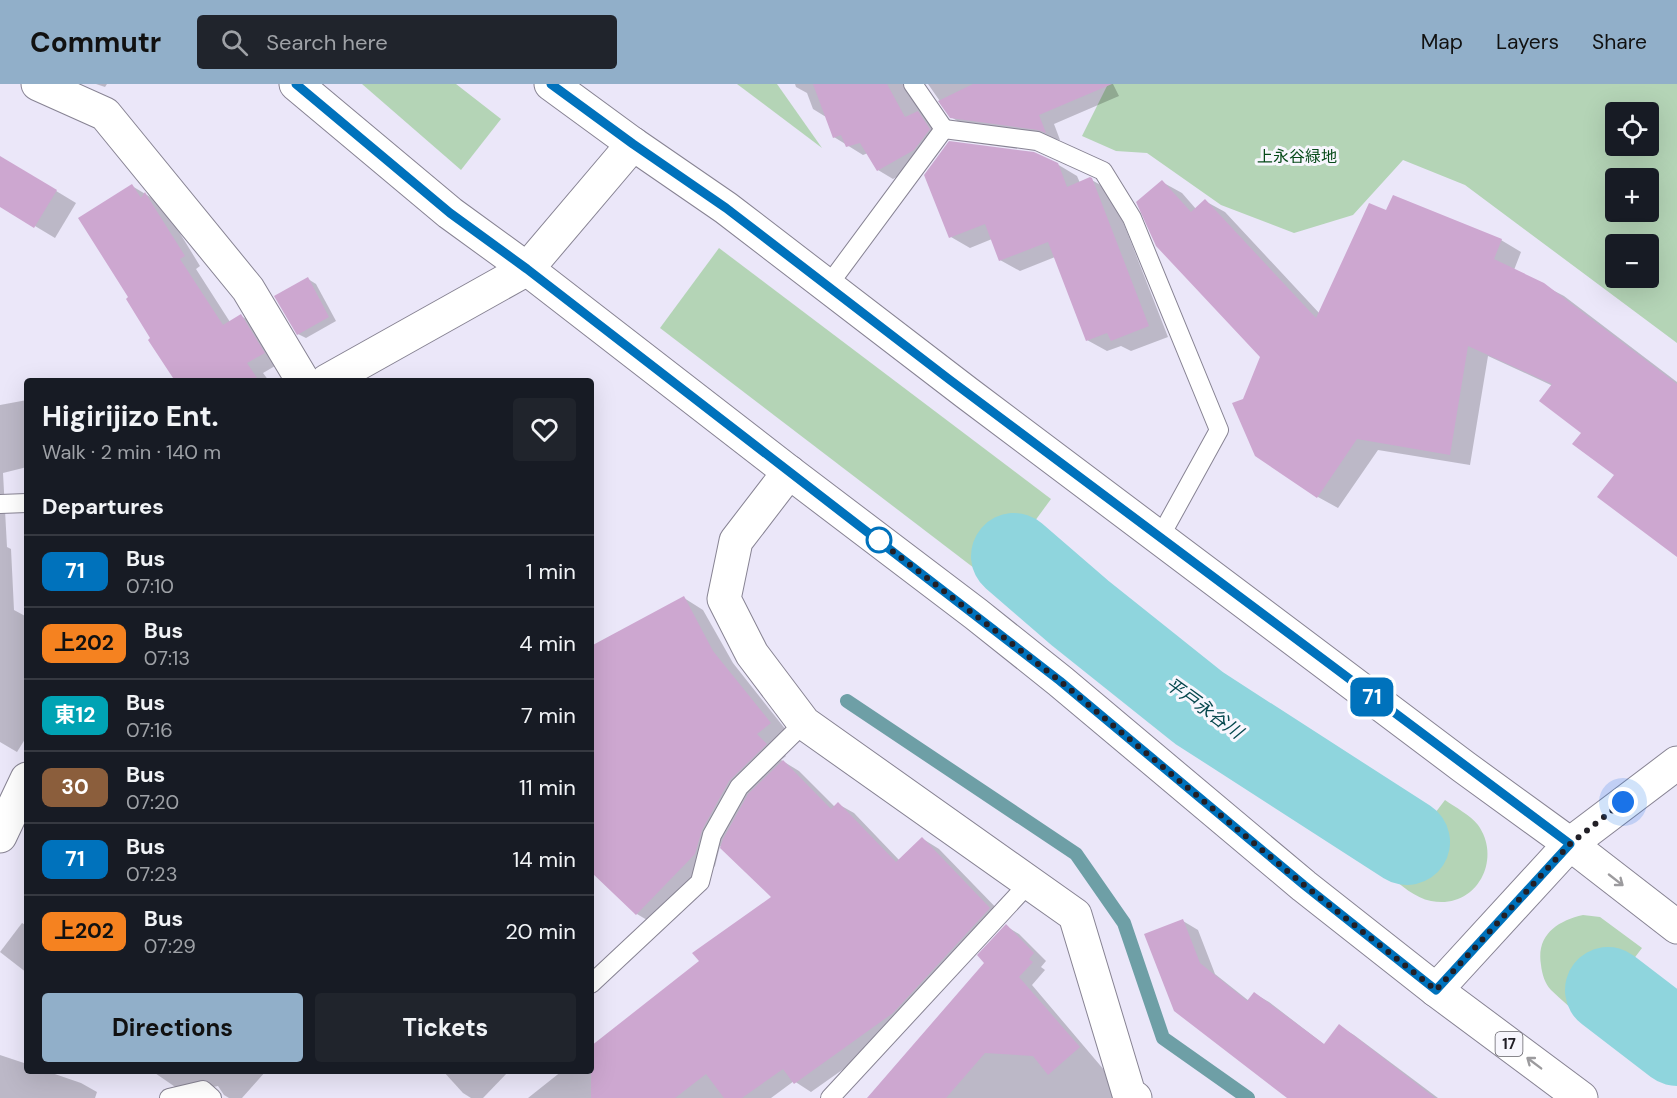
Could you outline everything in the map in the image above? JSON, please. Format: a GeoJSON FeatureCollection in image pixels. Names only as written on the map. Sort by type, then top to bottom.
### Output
{"type":"FeatureCollection","features":[{"type":"Feature","properties":{"kind":"main road"},"geometry":{"type":"LineString","coordinates":[[38,84],[105,114],[248,289],[301,378]]}},
{"type":"Feature","properties":{"kind":"main road","name":"17"},"geometry":{"type":"LineString","coordinates":[[296,84],[450,213],[527,269],[976,614],[1060,681],[1304,885],[1436,990],[1581,1098]]}},
{"type":"Feature","properties":{"kind":"main road"},"geometry":{"type":"LineString","coordinates":[[551,84],[726,208],[827,287],[1570,844],[1677,927]]}},
{"type":"Feature","properties":{"kind":"main road"},"geometry":{"type":"LineString","coordinates":[[332,378],[527,269],[633,144]]}},
{"type":"Feature","properties":{"kind":"main road"},"geometry":{"type":"LineString","coordinates":[[789,472],[736,541],[724,599],[752,654],[804,723],[1075,915],[1129,1094],[1136,1098]]}},
{"type":"Feature","properties":{"kind":"main road"},"geometry":{"type":"LineString","coordinates":[[1436,990],[1570,844],[1677,762]]}},
{"type":"Feature","properties":{"kind":"main road"},"geometry":{"type":"LineString","coordinates":[[0,836],[24,785]]}},
{"type":"Feature","properties":{"kind":"lane"},"geometry":{"type":"LineString","coordinates":[[913,84],[944,129],[1037,141],[1103,171],[1132,218],[1219,430],[1160,537]]}},
{"type":"Feature","properties":{"kind":"lane"},"geometry":{"type":"LineString","coordinates":[[827,287],[944,129]]}},
{"type":"Feature","properties":{"kind":"lane"},"geometry":{"type":"LineString","coordinates":[[0,504],[24,503]]}},
{"type":"Feature","properties":{"kind":"lane"},"geometry":{"type":"LineString","coordinates":[[594,974],[700,882],[712,835],[739,787],[804,723]]}},
{"type":"Feature","properties":{"kind":"lane"},"geometry":{"type":"LineString","coordinates":[[830,1098],[1029,883]]}},
{"type":"Feature","properties":{"kind":"lane"},"geometry":{"type":"LineString","coordinates":[[169,1098],[203,1090],[212,1098]]}},
{"type":"Feature","properties":{"kind":"green space"},"geometry":{"type":"Polygon","coordinates":[[[362,84],[456,84],[501,119],[461,170],[362,84]]]}},
{"type":"Feature","properties":{"kind":"green space"},"geometry":{"type":"Polygon","coordinates":[[[737,84],[777,84],[822,148],[737,84]]]}},
{"type":"Feature","properties":{"kind":"green space","name":"上永谷緑地"},"geometry":{"type":"Polygon","coordinates":[[[1108,84],[1677,84],[1677,343],[1465,185],[1403,160],[1353,215],[1294,233],[1221,205],[1147,153],[1116,151],[1082,136],[1108,84]]]}},
{"type":"Feature","properties":{"kind":"green space"},"geometry":{"type":"Polygon","coordinates":[[[719,248],[1051,499],[991,581],[660,328],[719,248]]]}},
{"type":"Feature","properties":{"kind":"green space"},"geometry":{"type":"Polygon","coordinates":[[[1445,800],[1478,825],[1485,839],[1488,853],[1481,880],[1461,898],[1447,902],[1431,901],[1414,894],[1388,875],[1445,800]]]}},
{"type":"Feature","properties":{"kind":"green space"},"geometry":{"type":"Polygon","coordinates":[[[1583,915],[1600,917],[1642,948],[1586,1022],[1549,988],[1543,975],[1540,954],[1550,931],[1565,921],[1583,915]]]}},
{"type":"Feature","properties":{"kind":"building"},"geometry":{"type":"Polygon","coordinates":[[[813,84],[887,84],[905,117],[918,111],[930,129],[914,150],[877,171],[860,143],[846,147],[841,135],[833,138],[813,84]]]}},
{"type":"Feature","properties":{"kind":"building"},"geometry":{"type":"Polygon","coordinates":[[[973,84],[1112,84],[1039,115],[1046,133],[950,118],[938,101],[973,84]]]}},
{"type":"Feature","properties":{"kind":"building"},"geometry":{"type":"Polygon","coordinates":[[[949,141],[1034,152],[1058,163],[1067,187],[1092,178],[1149,326],[1111,341],[1107,333],[1086,341],[1048,242],[999,261],[985,224],[949,238],[924,175],[949,141]]]}},
{"type":"Feature","properties":{"kind":"building"},"geometry":{"type":"Polygon","coordinates":[[[0,156],[57,190],[34,228],[0,207],[0,156]]]}},
{"type":"Feature","properties":{"kind":"building"},"geometry":{"type":"Polygon","coordinates":[[[1162,180],[1191,212],[1205,199],[1316,318],[1369,203],[1386,210],[1393,195],[1502,239],[1494,259],[1544,283],[1677,384],[1677,557],[1597,497],[1614,475],[1572,444],[1581,433],[1539,401],[1552,384],[1468,346],[1450,455],[1357,439],[1317,498],[1255,456],[1232,403],[1243,399],[1260,357],[1156,246],[1136,202],[1162,180]]]}},
{"type":"Feature","properties":{"kind":"building"},"geometry":{"type":"Polygon","coordinates":[[[132,184],[141,198],[145,192],[185,256],[180,259],[223,325],[241,314],[265,353],[247,363],[257,378],[173,378],[148,340],[150,338],[126,299],[128,297],[78,218],[132,184]]]}},
{"type":"Feature","properties":{"kind":"building"},"geometry":{"type":"Polygon","coordinates":[[[308,277],[329,317],[297,335],[274,296],[308,277]]]}},
{"type":"Feature","properties":{"kind":"building"},"geometry":{"type":"Polygon","coordinates":[[[684,596],[713,651],[771,723],[757,734],[767,744],[729,781],[702,830],[695,854],[636,915],[594,875],[594,644],[684,596]]]}},
{"type":"Feature","properties":{"kind":"building"},"geometry":{"type":"Polygon","coordinates":[[[783,760],[831,809],[838,802],[896,862],[922,837],[990,908],[893,1013],[794,1084],[783,1069],[742,1098],[724,1098],[706,1074],[675,1098],[591,1098],[594,1044],[699,961],[692,953],[771,897],[720,848],[748,794],[783,760]]]}},
{"type":"Feature","properties":{"kind":"building"},"geometry":{"type":"Polygon","coordinates":[[[1183,919],[1200,963],[1247,1001],[1254,992],[1324,1044],[1339,1024],[1435,1098],[1287,1098],[1174,1011],[1144,934],[1183,919]]]}},
{"type":"Feature","properties":{"kind":"building"},"geometry":{"type":"Polygon","coordinates":[[[1006,924],[1034,953],[1029,959],[1033,962],[1019,977],[1080,1047],[1048,1075],[1033,1056],[985,1053],[946,1098],[867,1098],[984,963],[977,955],[1006,924]]]}},
{"type":"Feature","properties":{"kind":"waterway","name":"平戸永谷川"},"geometry":{"type":"LineString","coordinates":[[1014,556],[1080,613],[1199,708],[1407,842]]}},
{"type":"Feature","properties":{"kind":"waterway"},"geometry":{"type":"LineString","coordinates":[[847,701],[1076,854],[1124,923],[1163,1038],[1248,1098]]}},
{"type":"Feature","properties":{"kind":"waterway","name":"平戸永谷川"},"geometry":{"type":"LineString","coordinates":[[1608,990],[1677,1043]]}},
{"type":"Feature","properties":{"kind":"bus line","name":"71"},"geometry":{"type":"LineString","coordinates":[[296,84],[450,213],[527,269],[976,614],[1060,681],[1304,885],[1436,990],[1570,844],[950,380],[726,208],[551,84]]}},
{"type":"Feature","properties":{"kind":"route"},"geometry":{"type":"LineString","coordinates":[[879,540],[873,536],[1060,681],[1304,885],[1436,990],[1570,844],[1623,802]]}}]}
